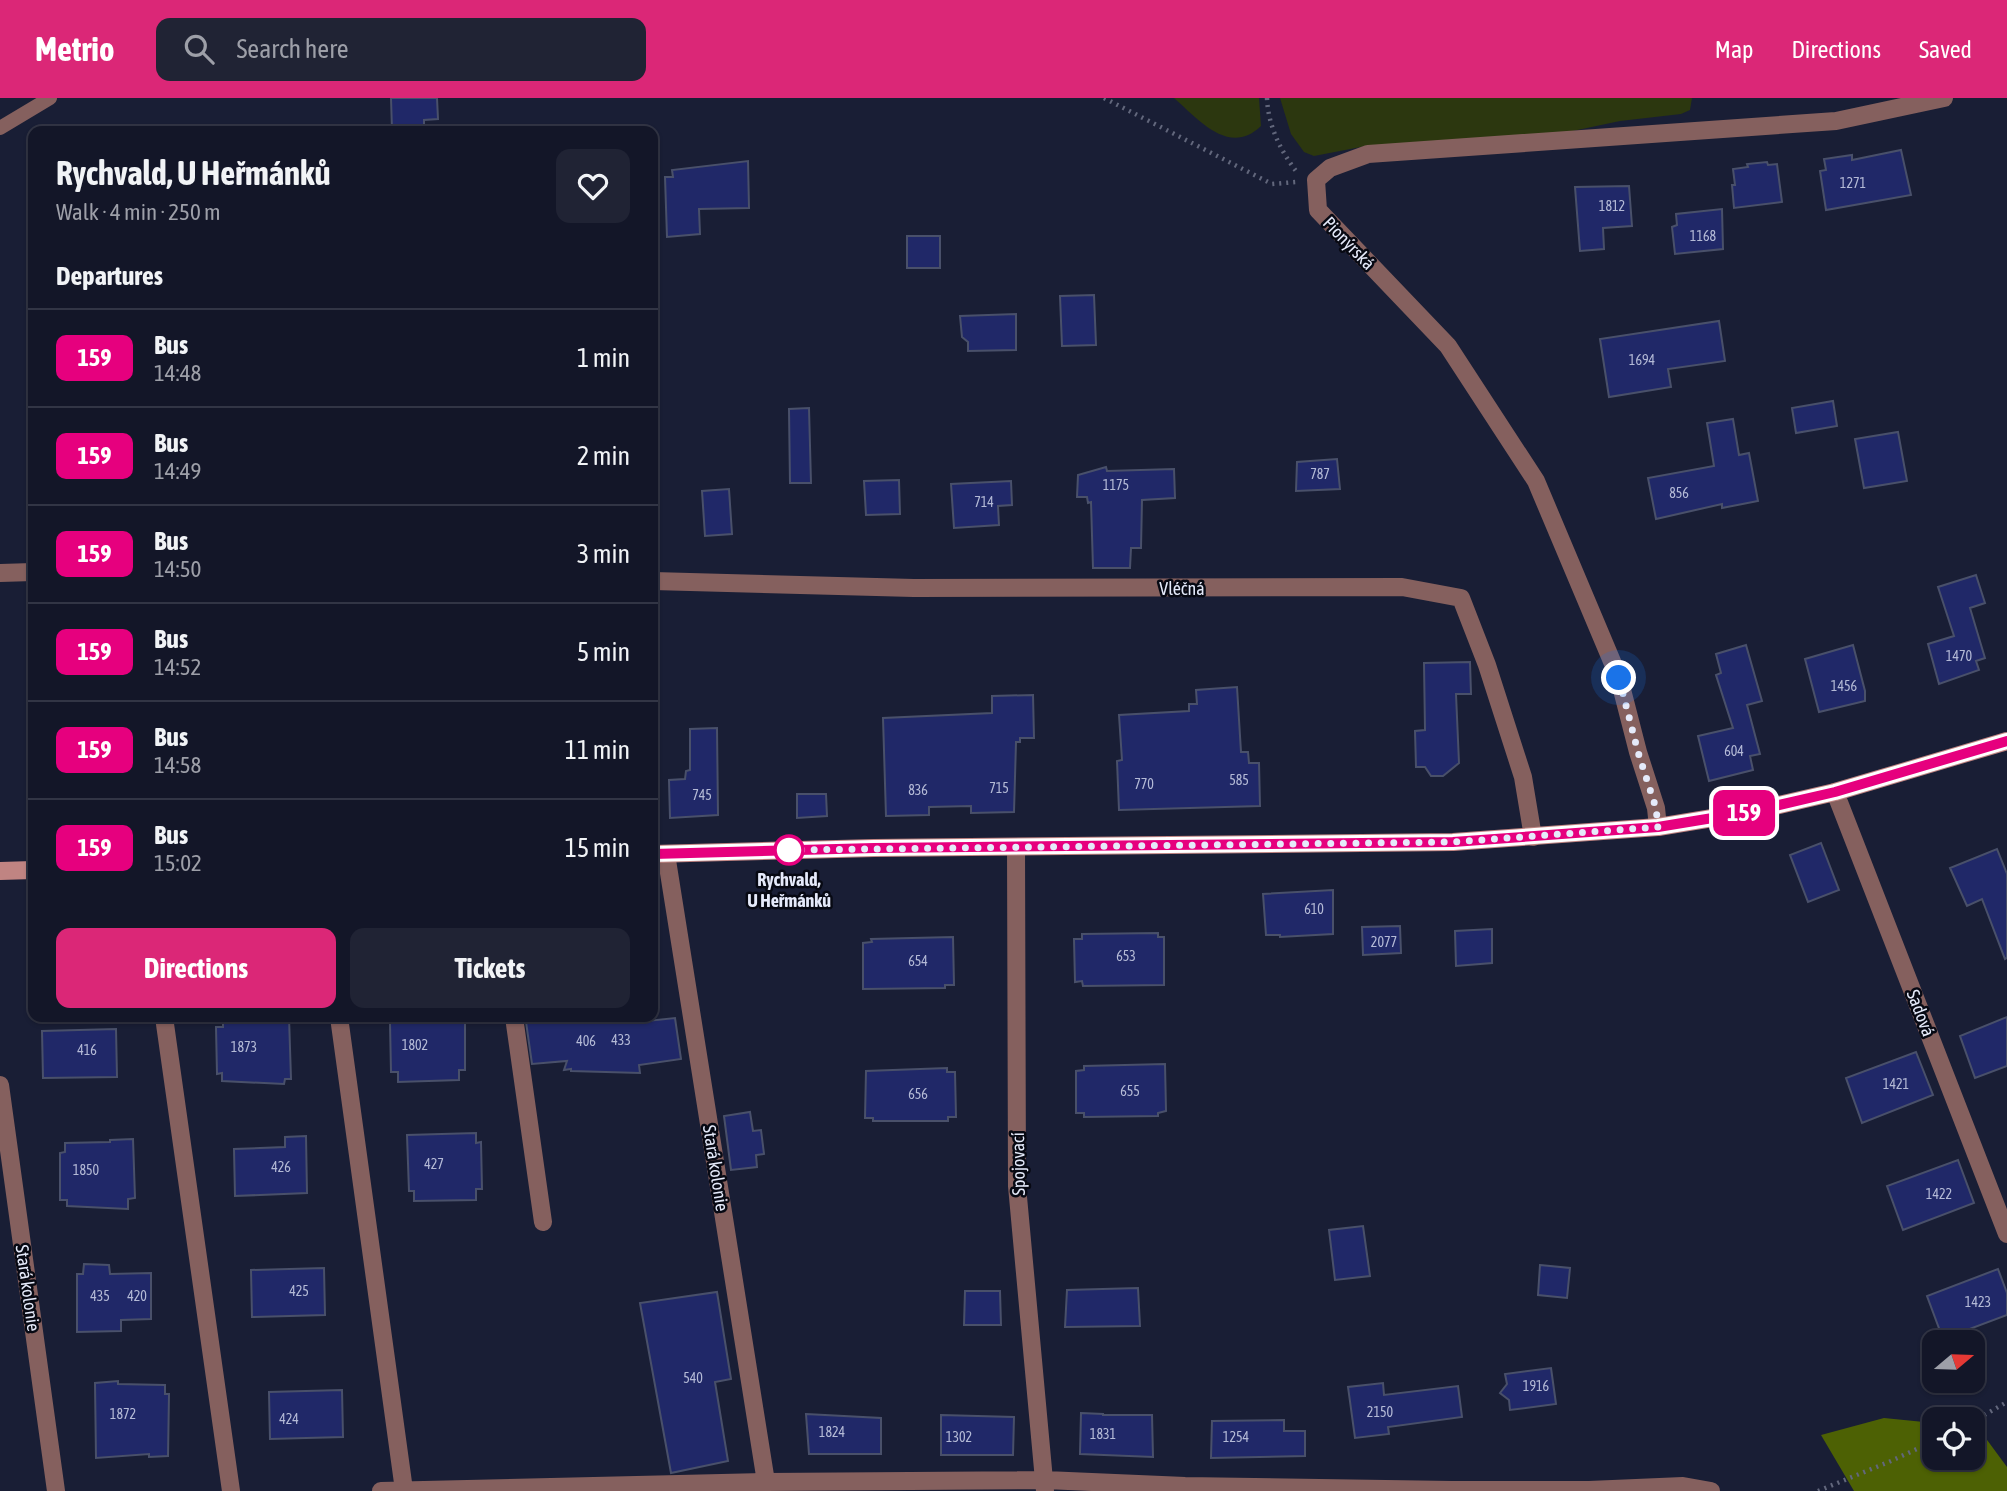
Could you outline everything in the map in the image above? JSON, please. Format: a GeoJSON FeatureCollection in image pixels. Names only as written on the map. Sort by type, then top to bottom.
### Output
{"type":"FeatureCollection","features":[{"type":"Feature","properties":{"kind":"street","name":"Pionýrská"},"geometry":{"type":"LineString","coordinates":[[1658,827],[1656,808],[1619,678],[1536,481],[1448,346],[1318,210],[1316,180],[1330,168],[1368,154],[1836,121],[1944,98]]}},
{"type":"Feature","properties":{"kind":"street"},"geometry":{"type":"LineString","coordinates":[[0,573],[28,572]]}},
{"type":"Feature","properties":{"kind":"street","name":"Vléčná"},"geometry":{"type":"LineString","coordinates":[[658,581],[927,588],[1402,587],[1461,598],[1487,665],[1523,777],[1533,837]]}},
{"type":"Feature","properties":{"kind":"street"},"geometry":{"type":"LineString","coordinates":[[659,854],[1453,842],[1658,827],[1749,812],[1835,792],[2007,741]]}},
{"type":"Feature","properties":{"kind":"street","name":"Sadová"},"geometry":{"type":"LineString","coordinates":[[1835,792],[2007,1234]]}},
{"type":"Feature","properties":{"kind":"street","name":"Spojovací"},"geometry":{"type":"LineString","coordinates":[[1016,847],[1017,1186],[1045,1486]]}},
{"type":"Feature","properties":{"kind":"street","name":"Stará kolonie"},"geometry":{"type":"LineString","coordinates":[[659,854],[766,1482]]}},
{"type":"Feature","properties":{"kind":"street"},"geometry":{"type":"LineString","coordinates":[[0,871],[28,870]]}},
{"type":"Feature","properties":{"kind":"street"},"geometry":{"type":"LineString","coordinates":[[165,1022],[232,1491]]}},
{"type":"Feature","properties":{"kind":"street"},"geometry":{"type":"LineString","coordinates":[[340,1022],[404,1490]]}},
{"type":"Feature","properties":{"kind":"street"},"geometry":{"type":"LineString","coordinates":[[515,1022],[543,1222]]}},
{"type":"Feature","properties":{"kind":"street","name":"Stará kolonie"},"geometry":{"type":"LineString","coordinates":[[0,1085],[56,1491]]}},
{"type":"Feature","properties":{"kind":"street"},"geometry":{"type":"LineString","coordinates":[[381,1491],[766,1482],[1452,1490],[1589,1490],[1683,1486],[1710,1491]]}},
{"type":"Feature","properties":{"kind":"lane"},"geometry":{"type":"LineString","coordinates":[[0,128],[50,98]]}},
{"type":"Feature","properties":{"kind":"path"},"geometry":{"type":"LineString","coordinates":[[1104,98],[1272,184],[1303,181],[1280,150],[1267,107],[1267,98]]}},
{"type":"Feature","properties":{"kind":"path"},"geometry":{"type":"LineString","coordinates":[[1985,1415],[2007,1402]]}},
{"type":"Feature","properties":{"kind":"path"},"geometry":{"type":"LineString","coordinates":[[1818,1491],[1922,1447]]}},
{"type":"Feature","properties":{"kind":"green space"},"geometry":{"type":"Polygon","coordinates":[[[1174,98],[1259,98],[1261,126],[1249,135],[1237,138],[1226,136],[1214,132],[1174,98]]]}},
{"type":"Feature","properties":{"kind":"green space"},"geometry":{"type":"Polygon","coordinates":[[[1280,98],[1692,98],[1690,110],[1681,114],[1620,121],[1568,132],[1366,146],[1314,156],[1304,152],[1291,134],[1280,98]]]}},
{"type":"Feature","properties":{"kind":"green space"},"geometry":{"type":"Polygon","coordinates":[[[1884,1418],[1922,1422],[1922,1470],[1985,1470],[1985,1437],[2007,1467],[2007,1491],[1854,1491],[1821,1435],[1884,1418]]]}},
{"type":"Feature","properties":{"kind":"building"},"geometry":{"type":"Polygon","coordinates":[[[391,98],[437,98],[438,119],[424,120],[424,126],[392,126],[391,98]]]}},
{"type":"Feature","properties":{"kind":"building"},"geometry":{"type":"Polygon","coordinates":[[[1901,150],[1911,195],[1826,210],[1820,171],[1826,170],[1824,159],[1852,155],[1852,160],[1901,150]]]}},
{"type":"Feature","properties":{"kind":"building"},"geometry":{"type":"Polygon","coordinates":[[[748,161],[749,208],[699,209],[700,234],[667,237],[665,177],[673,177],[672,170],[748,161]]]}},
{"type":"Feature","properties":{"kind":"building"},"geometry":{"type":"Polygon","coordinates":[[[1767,162],[1768,165],[1777,164],[1782,202],[1734,208],[1733,169],[1767,162]]]}},
{"type":"Feature","properties":{"kind":"building"},"geometry":{"type":"Polygon","coordinates":[[[1629,186],[1632,226],[1603,228],[1604,249],[1580,251],[1575,187],[1629,186]]]}},
{"type":"Feature","properties":{"kind":"building"},"geometry":{"type":"Polygon","coordinates":[[[1722,209],[1723,249],[1675,254],[1672,227],[1677,225],[1676,214],[1722,209]]]}},
{"type":"Feature","properties":{"kind":"building"},"geometry":{"type":"Polygon","coordinates":[[[907,236],[940,236],[940,268],[907,268],[907,236]]]}},
{"type":"Feature","properties":{"kind":"building"},"geometry":{"type":"Polygon","coordinates":[[[1094,295],[1096,345],[1062,346],[1060,296],[1094,295]]]}},
{"type":"Feature","properties":{"kind":"building"},"geometry":{"type":"Polygon","coordinates":[[[1016,314],[1016,350],[968,351],[968,342],[962,337],[960,316],[1016,314]]]}},
{"type":"Feature","properties":{"kind":"building"},"geometry":{"type":"Polygon","coordinates":[[[1719,321],[1725,361],[1668,369],[1671,387],[1609,397],[1600,339],[1719,321]]]}},
{"type":"Feature","properties":{"kind":"building"},"geometry":{"type":"Polygon","coordinates":[[[1833,401],[1837,426],[1796,433],[1792,408],[1833,401]]]}},
{"type":"Feature","properties":{"kind":"building"},"geometry":{"type":"Polygon","coordinates":[[[809,408],[811,483],[790,483],[789,409],[809,408]]]}},
{"type":"Feature","properties":{"kind":"building"},"geometry":{"type":"Polygon","coordinates":[[[1733,419],[1739,455],[1749,453],[1758,501],[1722,508],[1722,504],[1656,519],[1648,478],[1714,466],[1707,423],[1733,419]]]}},
{"type":"Feature","properties":{"kind":"building"},"geometry":{"type":"Polygon","coordinates":[[[1898,432],[1907,481],[1864,488],[1855,439],[1898,432]]]}},
{"type":"Feature","properties":{"kind":"building"},"geometry":{"type":"Polygon","coordinates":[[[1337,459],[1340,489],[1296,491],[1297,462],[1337,459]]]}},
{"type":"Feature","properties":{"kind":"building"},"geometry":{"type":"Polygon","coordinates":[[[1106,467],[1107,471],[1174,469],[1175,498],[1142,500],[1141,548],[1131,548],[1130,568],[1093,568],[1091,502],[1088,503],[1087,497],[1077,497],[1078,475],[1106,467]]]}},
{"type":"Feature","properties":{"kind":"building"},"geometry":{"type":"Polygon","coordinates":[[[899,480],[900,514],[866,515],[864,481],[899,480]]]}},
{"type":"Feature","properties":{"kind":"building"},"geometry":{"type":"Polygon","coordinates":[[[1011,481],[1012,505],[998,506],[999,525],[954,528],[951,484],[1011,481]]]}},
{"type":"Feature","properties":{"kind":"building"},"geometry":{"type":"Polygon","coordinates":[[[729,489],[732,534],[705,536],[702,491],[729,489]]]}},
{"type":"Feature","properties":{"kind":"building"},"geometry":{"type":"Polygon","coordinates":[[[1976,575],[1985,603],[1970,608],[1985,658],[1976,661],[1979,670],[1939,684],[1928,644],[1954,636],[1938,587],[1976,575]]]}},
{"type":"Feature","properties":{"kind":"building"},"geometry":{"type":"Polygon","coordinates":[[[1746,645],[1762,701],[1747,705],[1760,754],[1750,756],[1753,770],[1709,781],[1698,736],[1733,728],[1716,675],[1721,673],[1716,654],[1746,645]]]}},
{"type":"Feature","properties":{"kind":"building"},"geometry":{"type":"Polygon","coordinates":[[[1853,645],[1865,701],[1819,712],[1805,659],[1853,645]]]}},
{"type":"Feature","properties":{"kind":"building"},"geometry":{"type":"Polygon","coordinates":[[[1470,662],[1471,694],[1456,694],[1459,763],[1443,776],[1431,776],[1425,767],[1416,767],[1415,731],[1425,730],[1424,663],[1470,662]]]}},
{"type":"Feature","properties":{"kind":"building"},"geometry":{"type":"Polygon","coordinates":[[[1237,687],[1241,752],[1248,752],[1249,763],[1259,763],[1260,806],[1119,810],[1117,761],[1122,760],[1119,715],[1189,711],[1189,704],[1197,704],[1196,690],[1237,687]]]}},
{"type":"Feature","properties":{"kind":"building"},"geometry":{"type":"Polygon","coordinates":[[[1033,695],[1034,738],[1020,738],[1020,742],[1016,742],[1014,812],[971,813],[971,806],[929,807],[929,815],[886,816],[883,718],[992,713],[992,696],[1033,695]]]}},
{"type":"Feature","properties":{"kind":"building"},"geometry":{"type":"Polygon","coordinates":[[[717,728],[718,815],[670,818],[669,780],[685,779],[686,771],[690,770],[690,729],[717,728]]]}},
{"type":"Feature","properties":{"kind":"building"},"geometry":{"type":"Polygon","coordinates":[[[797,794],[826,794],[827,816],[797,818],[797,794]]]}},
{"type":"Feature","properties":{"kind":"building"},"geometry":{"type":"Polygon","coordinates":[[[1821,843],[1839,890],[1808,902],[1790,855],[1821,843]]]}},
{"type":"Feature","properties":{"kind":"building"},"geometry":{"type":"Polygon","coordinates":[[[1997,849],[2007,874],[2005,959],[1982,899],[1967,906],[1950,868],[1997,849]]]}},
{"type":"Feature","properties":{"kind":"building"},"geometry":{"type":"Polygon","coordinates":[[[1333,890],[1333,934],[1280,937],[1266,935],[1263,894],[1333,890]]]}},
{"type":"Feature","properties":{"kind":"building"},"geometry":{"type":"Polygon","coordinates":[[[1400,926],[1401,953],[1363,955],[1362,927],[1400,926]]]}},
{"type":"Feature","properties":{"kind":"building"},"geometry":{"type":"Polygon","coordinates":[[[1492,929],[1492,963],[1456,966],[1455,931],[1492,929]]]}},
{"type":"Feature","properties":{"kind":"building"},"geometry":{"type":"Polygon","coordinates":[[[1158,933],[1158,937],[1164,937],[1164,985],[1083,986],[1082,981],[1075,982],[1074,939],[1082,939],[1082,934],[1158,933]]]}},
{"type":"Feature","properties":{"kind":"building"},"geometry":{"type":"Polygon","coordinates":[[[953,937],[954,985],[945,985],[945,988],[863,989],[863,943],[872,942],[871,939],[953,937]]]}},
{"type":"Feature","properties":{"kind":"building"},"geometry":{"type":"Polygon","coordinates":[[[2007,1017],[2007,1066],[1975,1078],[1960,1036],[2007,1017]]]}},
{"type":"Feature","properties":{"kind":"building"},"geometry":{"type":"Polygon","coordinates":[[[675,1018],[681,1059],[639,1065],[640,1073],[564,1070],[567,1061],[532,1064],[526,1022],[658,1022],[658,1020],[675,1018]]]}},
{"type":"Feature","properties":{"kind":"building"},"geometry":{"type":"Polygon","coordinates":[[[223,1022],[289,1022],[291,1079],[285,1079],[284,1084],[222,1081],[222,1073],[217,1074],[216,1027],[223,1027],[223,1022]]]}},
{"type":"Feature","properties":{"kind":"building"},"geometry":{"type":"Polygon","coordinates":[[[465,1022],[465,1070],[459,1070],[459,1080],[398,1082],[398,1072],[391,1072],[390,1023],[465,1022]]]}},
{"type":"Feature","properties":{"kind":"building"},"geometry":{"type":"Polygon","coordinates":[[[116,1029],[117,1077],[43,1078],[42,1031],[116,1029]]]}},
{"type":"Feature","properties":{"kind":"building"},"geometry":{"type":"Polygon","coordinates":[[[1916,1052],[1933,1095],[1862,1123],[1846,1078],[1916,1052]]]}},
{"type":"Feature","properties":{"kind":"building"},"geometry":{"type":"Polygon","coordinates":[[[1165,1064],[1166,1111],[1158,1113],[1158,1116],[1084,1117],[1084,1113],[1076,1113],[1076,1071],[1084,1070],[1084,1066],[1165,1064]]]}},
{"type":"Feature","properties":{"kind":"building"},"geometry":{"type":"Polygon","coordinates":[[[947,1068],[947,1072],[955,1072],[956,1117],[948,1117],[948,1121],[873,1121],[873,1118],[865,1118],[866,1071],[947,1068]]]}},
{"type":"Feature","properties":{"kind":"building"},"geometry":{"type":"Polygon","coordinates":[[[750,1112],[753,1131],[761,1130],[764,1154],[756,1155],[757,1167],[731,1170],[724,1116],[750,1112]]]}},
{"type":"Feature","properties":{"kind":"building"},"geometry":{"type":"Polygon","coordinates":[[[476,1133],[476,1143],[481,1142],[482,1189],[476,1189],[476,1200],[414,1201],[414,1191],[409,1191],[407,1135],[476,1133]]]}},
{"type":"Feature","properties":{"kind":"building"},"geometry":{"type":"Polygon","coordinates":[[[306,1136],[307,1193],[235,1196],[234,1149],[285,1147],[285,1137],[306,1136]]]}},
{"type":"Feature","properties":{"kind":"building"},"geometry":{"type":"Polygon","coordinates":[[[133,1139],[135,1198],[128,1199],[128,1209],[67,1206],[67,1200],[60,1200],[60,1153],[65,1152],[65,1143],[133,1139]]]}},
{"type":"Feature","properties":{"kind":"building"},"geometry":{"type":"Polygon","coordinates":[[[1958,1160],[1974,1203],[1903,1230],[1887,1186],[1958,1160]]]}},
{"type":"Feature","properties":{"kind":"building"},"geometry":{"type":"Polygon","coordinates":[[[1363,1226],[1370,1276],[1335,1280],[1329,1230],[1363,1226]]]}},
{"type":"Feature","properties":{"kind":"building"},"geometry":{"type":"Polygon","coordinates":[[[84,1264],[109,1265],[110,1274],[151,1273],[151,1319],[121,1320],[121,1331],[77,1332],[77,1274],[83,1274],[84,1264]]]}},
{"type":"Feature","properties":{"kind":"building"},"geometry":{"type":"Polygon","coordinates":[[[1540,1265],[1570,1268],[1567,1298],[1538,1295],[1540,1265]]]}},
{"type":"Feature","properties":{"kind":"building"},"geometry":{"type":"Polygon","coordinates":[[[324,1268],[325,1315],[252,1317],[251,1270],[324,1268]]]}},
{"type":"Feature","properties":{"kind":"building"},"geometry":{"type":"Polygon","coordinates":[[[1998,1269],[2007,1293],[2007,1315],[1967,1330],[1940,1330],[1927,1296],[1998,1269]]]}},
{"type":"Feature","properties":{"kind":"building"},"geometry":{"type":"Polygon","coordinates":[[[1138,1288],[1140,1326],[1065,1327],[1067,1290],[1138,1288]]]}},
{"type":"Feature","properties":{"kind":"building"},"geometry":{"type":"Polygon","coordinates":[[[965,1291],[1000,1291],[1001,1325],[964,1325],[965,1291]]]}},
{"type":"Feature","properties":{"kind":"building"},"geometry":{"type":"Polygon","coordinates":[[[717,1292],[731,1379],[715,1382],[728,1461],[671,1473],[640,1303],[717,1292]]]}},
{"type":"Feature","properties":{"kind":"building"},"geometry":{"type":"Polygon","coordinates":[[[1551,1368],[1556,1404],[1510,1410],[1509,1400],[1500,1393],[1507,1384],[1505,1374],[1551,1368]]]}},
{"type":"Feature","properties":{"kind":"building"},"geometry":{"type":"Polygon","coordinates":[[[118,1381],[118,1384],[165,1385],[165,1394],[169,1394],[168,1456],[149,1457],[149,1454],[96,1458],[95,1383],[118,1381]]]}},
{"type":"Feature","properties":{"kind":"building"},"geometry":{"type":"Polygon","coordinates":[[[1383,1383],[1384,1395],[1458,1386],[1462,1417],[1388,1427],[1389,1434],[1355,1438],[1348,1387],[1383,1383]]]}},
{"type":"Feature","properties":{"kind":"building"},"geometry":{"type":"Polygon","coordinates":[[[342,1390],[343,1437],[270,1439],[269,1392],[342,1390]]]}},
{"type":"Feature","properties":{"kind":"building"},"geometry":{"type":"Polygon","coordinates":[[[1081,1413],[1152,1415],[1153,1457],[1080,1454],[1081,1413]]]}},
{"type":"Feature","properties":{"kind":"building"},"geometry":{"type":"Polygon","coordinates":[[[806,1414],[881,1418],[881,1454],[809,1454],[806,1414]]]}},
{"type":"Feature","properties":{"kind":"building"},"geometry":{"type":"Polygon","coordinates":[[[941,1415],[1014,1417],[1013,1455],[941,1455],[941,1415]]]}},
{"type":"Feature","properties":{"kind":"building"},"geometry":{"type":"Polygon","coordinates":[[[1284,1420],[1284,1431],[1305,1431],[1305,1456],[1211,1458],[1212,1421],[1284,1420]]]}},
{"type":"Feature","properties":{"kind":"bus line","name":"159"},"geometry":{"type":"LineString","coordinates":[[658,854],[874,848],[1453,842],[1658,827],[1749,812],[1835,792],[2007,741]]}},
{"type":"Feature","properties":{"kind":"place","name":"Rychvald, U Heřmánků"},"geometry":{"type":"Point","coordinates":[789,850]}},
{"type":"Feature","properties":{"kind":"route"},"geometry":{"type":"LineString","coordinates":[[789,850],[1453,842],[1658,827],[1656,808],[1619,678]]}}]}
